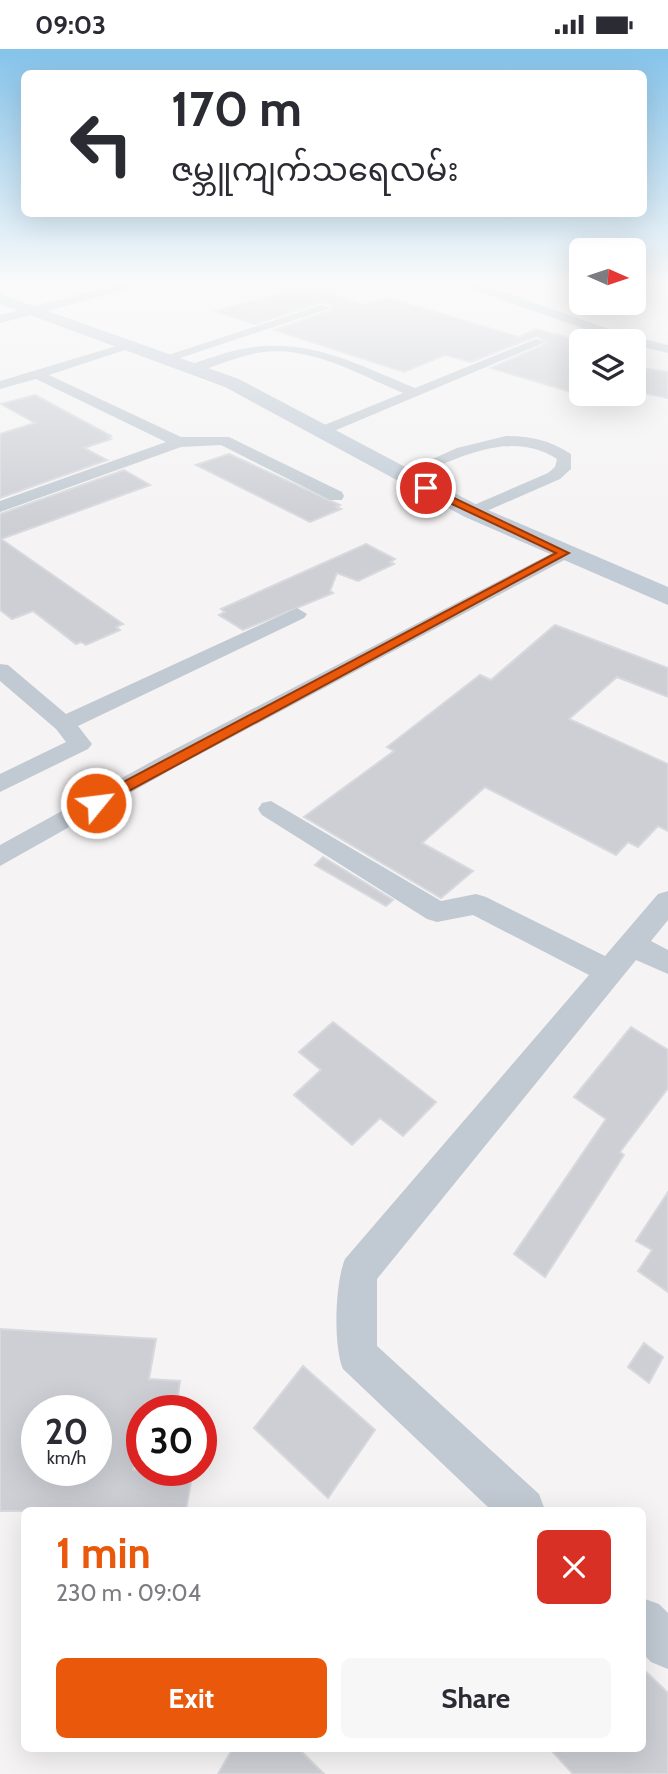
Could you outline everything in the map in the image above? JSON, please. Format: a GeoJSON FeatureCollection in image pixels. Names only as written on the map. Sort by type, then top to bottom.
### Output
{"type":"FeatureCollection","features":[{"type":"Feature","properties":{"kind":"main road"},"geometry":{"type":"LineString","coordinates":[[184,364],[232,383],[473,512],[668,597]]}},
{"type":"Feature","properties":{"kind":"street"},"geometry":{"type":"LineString","coordinates":[[0,385],[69,364]]}},
{"type":"Feature","properties":{"kind":"street"},"geometry":{"type":"LineString","coordinates":[[194,368],[206,364]]}},
{"type":"Feature","properties":{"kind":"street"},"geometry":{"type":"LineString","coordinates":[[344,364],[415,393]]}},
{"type":"Feature","properties":{"kind":"street"},"geometry":{"type":"LineString","coordinates":[[322,431],[485,364]]}},
{"type":"Feature","properties":{"kind":"street"},"geometry":{"type":"LineString","coordinates":[[37,374],[179,442]]}},
{"type":"Feature","properties":{"kind":"street"},"geometry":{"type":"LineString","coordinates":[[0,507],[179,442],[224,440],[336,496]]}},
{"type":"Feature","properties":{"kind":"street"},"geometry":{"type":"LineString","coordinates":[[402,476],[486,444],[524,441],[552,446],[565,457],[563,469],[554,476],[473,512]]}},
{"type":"Feature","properties":{"kind":"street"},"geometry":{"type":"LineString","coordinates":[[0,857],[168,762],[564,553]]}},
{"type":"Feature","properties":{"kind":"street"},"geometry":{"type":"LineString","coordinates":[[64,724],[297,614]]}},
{"type":"Feature","properties":{"kind":"street"},"geometry":{"type":"LineString","coordinates":[[0,670],[64,724],[80,744],[0,784]]}},
{"type":"Feature","properties":{"kind":"street"},"geometry":{"type":"LineString","coordinates":[[271,809],[437,912],[476,904],[608,971]]}},
{"type":"Feature","properties":{"kind":"street"},"geometry":{"type":"LineString","coordinates":[[520,1507],[357,1355],[358,1272],[668,901]]}},
{"type":"Feature","properties":{"kind":"street"},"geometry":{"type":"LineString","coordinates":[[631,944],[668,963]]}},
{"type":"Feature","properties":{"kind":"street"},"geometry":{"type":"LineString","coordinates":[[646,1625],[668,1645]]}},
{"type":"Feature","properties":{"kind":"building"},"geometry":{"type":"Polygon","coordinates":[[[381,364],[422,364],[404,372],[381,364]]]}},
{"type":"Feature","properties":{"kind":"building"},"geometry":{"type":"Polygon","coordinates":[[[499,364],[569,364],[569,391],[491,368],[499,364]]]}},
{"type":"Feature","properties":{"kind":"building"},"geometry":{"type":"Polygon","coordinates":[[[646,369],[668,372],[668,398],[646,393],[646,369]]]}},
{"type":"Feature","properties":{"kind":"building"},"geometry":{"type":"Polygon","coordinates":[[[35,395],[111,436],[108,437],[111,439],[84,448],[107,460],[0,498],[0,434],[35,423],[1,404],[35,395]]]}},
{"type":"Feature","properties":{"kind":"building"},"geometry":{"type":"Polygon","coordinates":[[[229,454],[340,505],[336,507],[341,509],[310,522],[196,465],[229,454]]]}},
{"type":"Feature","properties":{"kind":"building"},"geometry":{"type":"Polygon","coordinates":[[[124,470],[150,485],[1,539],[123,624],[116,627],[120,630],[86,645],[81,642],[76,644],[33,611],[12,619],[0,610],[0,514],[124,470]]]}},
{"type":"Feature","properties":{"kind":"building"},"geometry":{"type":"Polygon","coordinates":[[[366,544],[395,559],[390,562],[394,564],[358,581],[337,573],[330,591],[333,593],[243,630],[219,615],[225,612],[221,609],[366,544]]]}},
{"type":"Feature","properties":{"kind":"building"},"geometry":{"type":"Polygon","coordinates":[[[555,625],[668,668],[668,697],[617,677],[569,719],[668,764],[668,831],[658,826],[638,847],[628,842],[616,855],[485,787],[422,843],[473,871],[441,898],[304,817],[394,751],[387,747],[480,675],[491,680],[555,625]]]}},
{"type":"Feature","properties":{"kind":"building"},"geometry":{"type":"Polygon","coordinates":[[[323,857],[393,900],[386,906],[315,865],[323,857]]]}},
{"type":"Feature","properties":{"kind":"building"},"geometry":{"type":"Polygon","coordinates":[[[333,1022],[436,1102],[403,1136],[380,1118],[352,1145],[294,1095],[321,1070],[299,1052],[333,1022]]]}},
{"type":"Feature","properties":{"kind":"building"},"geometry":{"type":"Polygon","coordinates":[[[631,1027],[668,1050],[668,1088],[620,1152],[624,1155],[545,1277],[514,1254],[606,1119],[574,1097],[631,1027]]]}},
{"type":"Feature","properties":{"kind":"building"},"geometry":{"type":"Polygon","coordinates":[[[668,1192],[668,1292],[638,1271],[652,1250],[636,1241],[668,1192]]]}},
{"type":"Feature","properties":{"kind":"building"},"geometry":{"type":"Polygon","coordinates":[[[0,1329],[156,1339],[149,1379],[180,1381],[178,1395],[126,1395],[126,1486],[190,1486],[187,1507],[21,1507],[21,1511],[0,1511],[0,1329]]]}},
{"type":"Feature","properties":{"kind":"building"},"geometry":{"type":"Polygon","coordinates":[[[644,1343],[663,1357],[649,1383],[628,1367],[644,1343]]]}},
{"type":"Feature","properties":{"kind":"building"},"geometry":{"type":"Polygon","coordinates":[[[303,1366],[375,1430],[328,1498],[254,1428],[303,1366]]]}},
{"type":"Feature","properties":{"kind":"building"},"geometry":{"type":"Polygon","coordinates":[[[646,1672],[668,1693],[668,1774],[573,1774],[553,1752],[646,1752],[646,1672]]]}},
{"type":"Feature","properties":{"kind":"building"},"geometry":{"type":"Polygon","coordinates":[[[231,1752],[302,1752],[324,1774],[218,1774],[231,1752]]]}},
{"type":"Feature","properties":{"kind":"route"},"geometry":{"type":"LineString","coordinates":[[96,803],[168,762],[564,553],[426,488]]}}]}
